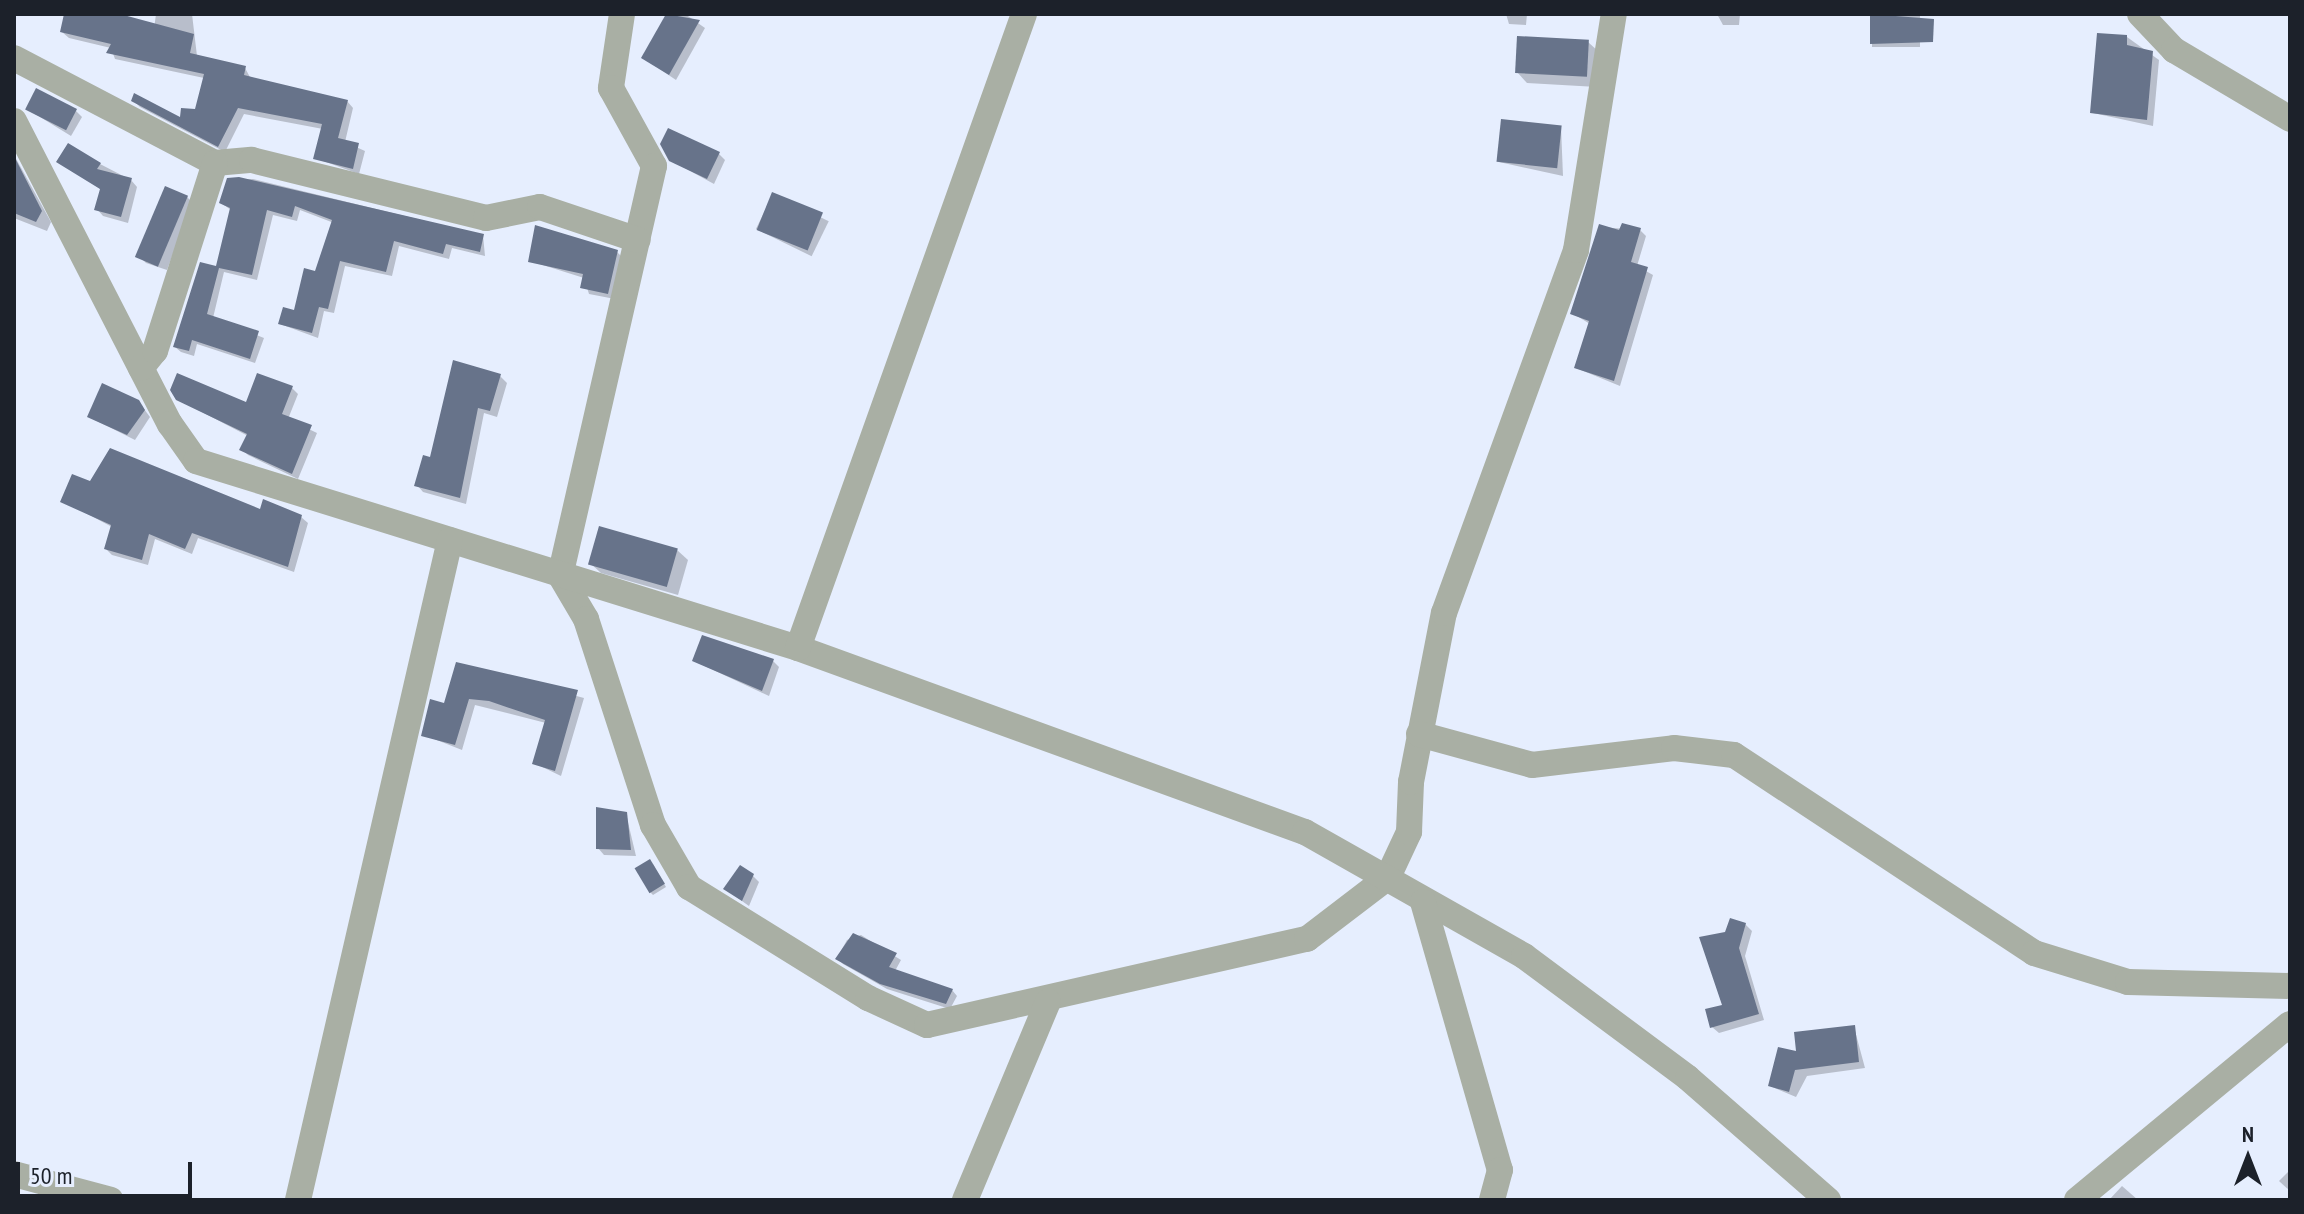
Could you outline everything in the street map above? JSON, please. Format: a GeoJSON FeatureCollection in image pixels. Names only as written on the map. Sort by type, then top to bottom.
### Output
{"type":"FeatureCollection","features":[{"type":"Feature","properties":{"kind":"street"},"geometry":{"type":"LineString","coordinates":[[622,14],[611,88],[654,166],[560,575],[586,619],[653,825],[689,887],[868,998],[927,1025],[990,1007],[1048,1002],[1197,959],[1307,939],[1388,877],[1409,832],[1419,734],[1444,613],[1576,250],[1614,14]]}},
{"type":"Feature","properties":{"kind":"street"},"geometry":{"type":"LineString","coordinates":[[798,648],[1024,14]]}},
{"type":"Feature","properties":{"kind":"street"},"geometry":{"type":"LineString","coordinates":[[2140,14],[2174,50],[2290,119]]}},
{"type":"Feature","properties":{"kind":"street"},"geometry":{"type":"LineString","coordinates":[[14,58],[215,163],[252,160],[486,218],[540,207],[638,240]]}},
{"type":"Feature","properties":{"kind":"street"},"geometry":{"type":"LineString","coordinates":[[14,121],[141,368],[196,461],[798,648],[1182,782],[1388,877],[1423,902],[1524,956],[1688,1078],[1828,1200]]}},
{"type":"Feature","properties":{"kind":"street"},"geometry":{"type":"LineString","coordinates":[[141,368],[155,351],[215,163]]}},
{"type":"Feature","properties":{"kind":"street"},"geometry":{"type":"LineString","coordinates":[[298,1200],[450,540]]}},
{"type":"Feature","properties":{"kind":"street"},"geometry":{"type":"LineString","coordinates":[[1419,734],[1532,765],[1674,748],[1734,755],[2034,953],[2128,982],[2290,986]]}},
{"type":"Feature","properties":{"kind":"street"},"geometry":{"type":"LineString","coordinates":[[1423,902],[1500,1170],[1492,1200]]}},
{"type":"Feature","properties":{"kind":"street"},"geometry":{"type":"LineString","coordinates":[[965,1200],[1048,1002]]}},
{"type":"Feature","properties":{"kind":"street"},"geometry":{"type":"LineString","coordinates":[[2077,1200],[2290,1024]]}},
{"type":"Feature","properties":{"kind":"street"},"geometry":{"type":"LineString","coordinates":[[14,1174],[111,1200]]}},
{"type":"Feature","properties":{"kind":"building"},"geometry":{"type":"Polygon","coordinates":[[[64,14],[120,14],[194,34],[190,53],[246,66],[244,75],[348,100],[338,138],[359,143],[353,169],[313,159],[322,124],[238,108],[218,147],[131,101],[134,93],[180,117],[181,108],[195,109],[204,74],[106,53],[111,44],[60,32],[64,14]]]}},
{"type":"Feature","properties":{"kind":"building"},"geometry":{"type":"Polygon","coordinates":[[[666,14],[700,20],[669,75],[641,58],[666,14]]]}},
{"type":"Feature","properties":{"kind":"building"},"geometry":{"type":"Polygon","coordinates":[[[1870,14],[1934,19],[1933,42],[1870,44],[1870,14]]]}},
{"type":"Feature","properties":{"kind":"building"},"geometry":{"type":"Polygon","coordinates":[[[2097,33],[2127,35],[2127,45],[2153,51],[2147,120],[2090,113],[2097,33]]]}},
{"type":"Feature","properties":{"kind":"building"},"geometry":{"type":"Polygon","coordinates":[[[1517,36],[1589,40],[1587,77],[1515,73],[1517,36]]]}},
{"type":"Feature","properties":{"kind":"building"},"geometry":{"type":"Polygon","coordinates":[[[36,88],[77,109],[66,130],[25,109],[36,88]]]}},
{"type":"Feature","properties":{"kind":"building"},"geometry":{"type":"Polygon","coordinates":[[[1501,119],[1562,125],[1557,168],[1497,162],[1501,119]]]}},
{"type":"Feature","properties":{"kind":"building"},"geometry":{"type":"Polygon","coordinates":[[[668,128],[720,152],[707,179],[669,161],[660,144],[668,128]]]}},
{"type":"Feature","properties":{"kind":"building"},"geometry":{"type":"Polygon","coordinates":[[[68,143],[101,163],[97,169],[132,178],[121,217],[94,210],[100,189],[56,162],[68,143]]]}},
{"type":"Feature","properties":{"kind":"building"},"geometry":{"type":"Polygon","coordinates":[[[14,156],[42,211],[36,222],[14,213],[14,156]]]}},
{"type":"Feature","properties":{"kind":"building"},"geometry":{"type":"Polygon","coordinates":[[[239,177],[484,234],[480,252],[446,244],[443,254],[394,241],[386,272],[340,261],[328,309],[319,307],[312,333],[278,324],[283,307],[294,310],[304,268],[315,271],[332,220],[295,206],[292,217],[267,210],[252,275],[219,268],[207,314],[259,331],[250,359],[192,340],[189,351],[173,347],[200,262],[216,266],[230,208],[219,203],[227,178],[239,177]]]}},
{"type":"Feature","properties":{"kind":"building"},"geometry":{"type":"Polygon","coordinates":[[[165,186],[188,196],[158,267],[135,257],[165,186]]]}},
{"type":"Feature","properties":{"kind":"building"},"geometry":{"type":"Polygon","coordinates":[[[772,192],[823,213],[808,251],[757,230],[772,192]]]}},
{"type":"Feature","properties":{"kind":"building"},"geometry":{"type":"Polygon","coordinates":[[[1622,223],[1641,228],[1631,262],[1648,267],[1614,381],[1574,368],[1589,321],[1570,314],[1599,224],[1619,230],[1622,223]]]}},
{"type":"Feature","properties":{"kind":"building"},"geometry":{"type":"Polygon","coordinates":[[[535,225],[618,250],[608,294],[580,288],[583,274],[528,262],[535,225]]]}},
{"type":"Feature","properties":{"kind":"building"},"geometry":{"type":"Polygon","coordinates":[[[453,360],[501,374],[490,411],[478,408],[460,498],[414,486],[423,455],[430,457],[453,360]]]}},
{"type":"Feature","properties":{"kind":"building"},"geometry":{"type":"Polygon","coordinates":[[[177,373],[246,402],[257,373],[293,386],[282,414],[312,425],[292,474],[239,450],[247,434],[176,400],[170,390],[177,373]]]}},
{"type":"Feature","properties":{"kind":"building"},"geometry":{"type":"Polygon","coordinates":[[[102,383],[139,400],[145,410],[127,435],[87,417],[102,383]]]}},
{"type":"Feature","properties":{"kind":"building"},"geometry":{"type":"Polygon","coordinates":[[[110,448],[260,509],[263,499],[302,515],[288,567],[192,533],[185,549],[149,534],[142,560],[104,549],[111,525],[60,502],[72,474],[90,481],[110,448]]]}},
{"type":"Feature","properties":{"kind":"building"},"geometry":{"type":"Polygon","coordinates":[[[599,526],[678,549],[667,587],[588,564],[599,526]]]}},
{"type":"Feature","properties":{"kind":"building"},"geometry":{"type":"Polygon","coordinates":[[[702,635],[774,659],[762,691],[692,661],[702,635]]]}},
{"type":"Feature","properties":{"kind":"building"},"geometry":{"type":"Polygon","coordinates":[[[456,662],[578,690],[555,771],[532,764],[545,720],[489,701],[469,699],[455,745],[421,736],[430,699],[444,703],[456,662]]]}},
{"type":"Feature","properties":{"kind":"building"},"geometry":{"type":"Polygon","coordinates":[[[596,807],[627,812],[631,850],[596,849],[596,807]]]}},
{"type":"Feature","properties":{"kind":"building"},"geometry":{"type":"Polygon","coordinates":[[[650,859],[665,884],[650,893],[635,868],[650,859]]]}},
{"type":"Feature","properties":{"kind":"building"},"geometry":{"type":"Polygon","coordinates":[[[740,865],[754,874],[742,901],[723,889],[740,865]]]}},
{"type":"Feature","properties":{"kind":"building"},"geometry":{"type":"Polygon","coordinates":[[[1730,918],[1746,923],[1739,948],[1759,1014],[1710,1028],[1705,1009],[1722,1005],[1699,937],[1725,932],[1730,918]]]}},
{"type":"Feature","properties":{"kind":"building"},"geometry":{"type":"Polygon","coordinates":[[[853,933],[897,953],[889,967],[953,989],[946,1004],[880,984],[835,959],[853,933]]]}},
{"type":"Feature","properties":{"kind":"building"},"geometry":{"type":"Polygon","coordinates":[[[1855,1025],[1859,1062],[1795,1070],[1789,1092],[1768,1086],[1778,1047],[1796,1051],[1794,1032],[1855,1025]]]}}]}
